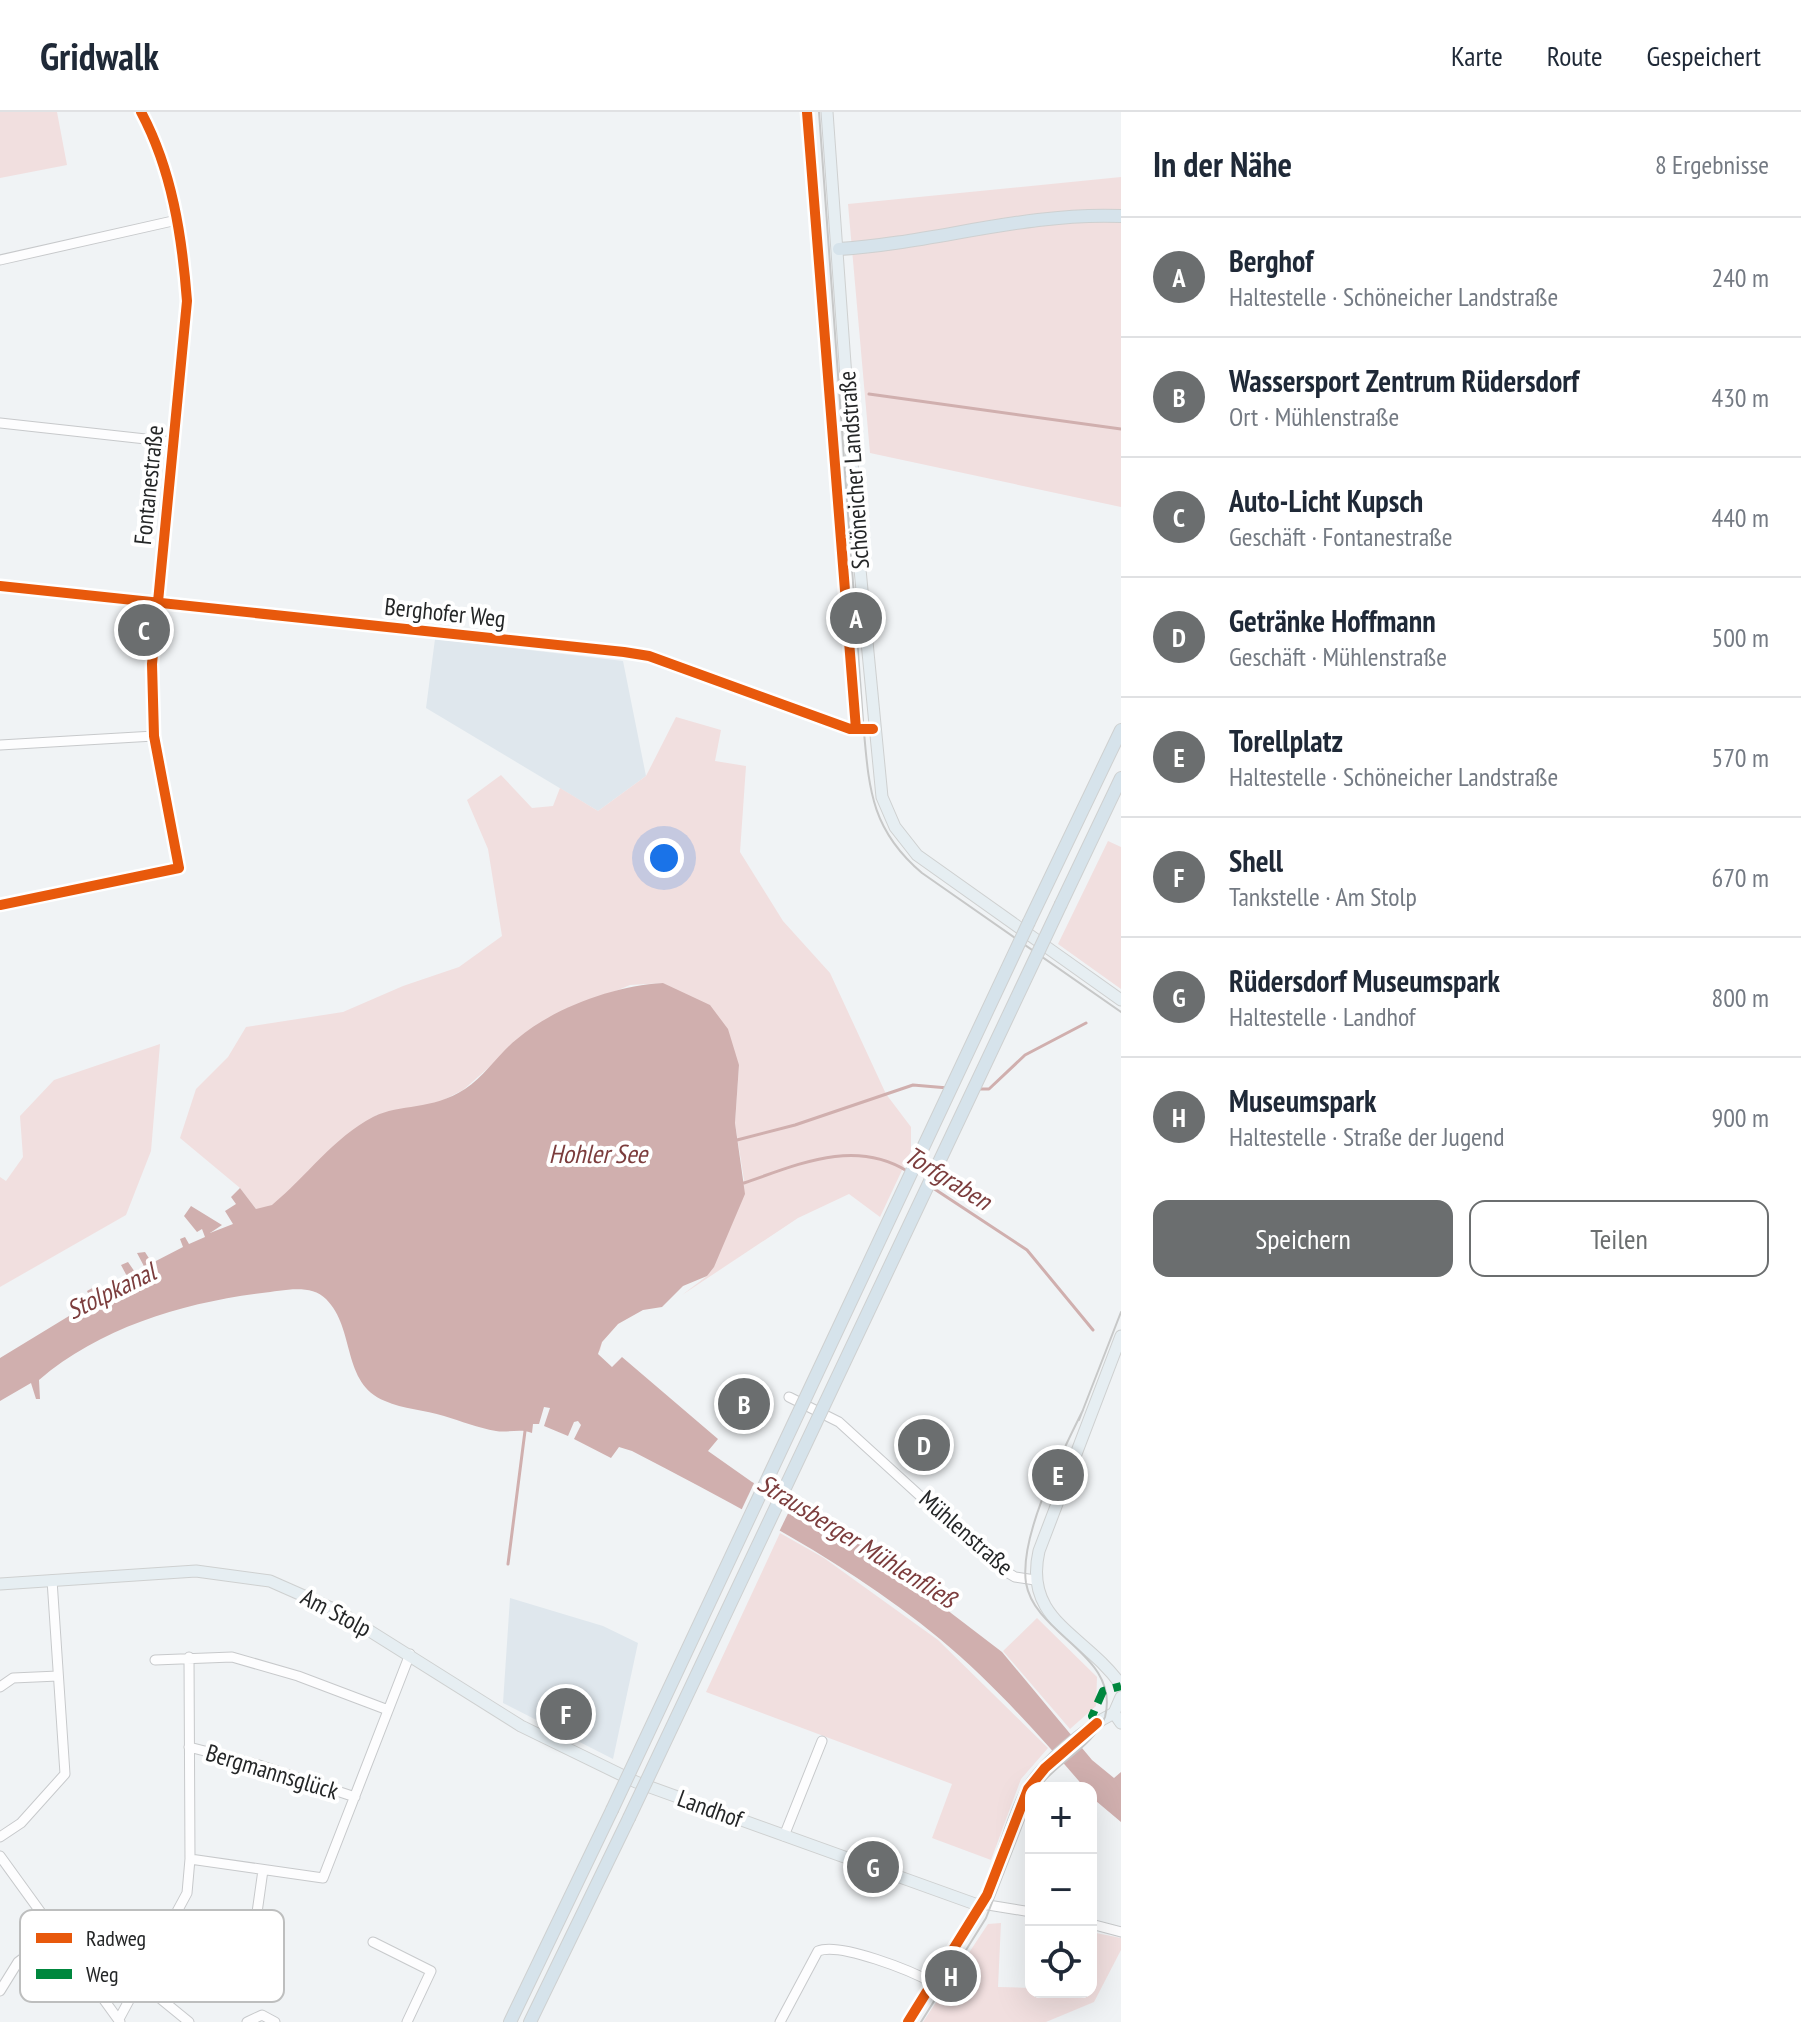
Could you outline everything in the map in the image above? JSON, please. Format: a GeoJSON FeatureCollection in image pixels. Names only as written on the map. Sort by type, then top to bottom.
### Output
{"type":"FeatureCollection","features":[{"type":"Feature","properties":{"kind":"highway"},"geometry":{"type":"LineString","coordinates":[[839,249],[1022,220],[1083,214],[1121,216]]}},
{"type":"Feature","properties":{"kind":"highway"},"geometry":{"type":"LineString","coordinates":[[510,2022],[1121,730]]}},
{"type":"Feature","properties":{"kind":"highway"},"geometry":{"type":"LineString","coordinates":[[530,2022],[1121,778]]}},
{"type":"Feature","properties":{"kind":"main road","name":"Schöneicher Landstraße"},"geometry":{"type":"LineString","coordinates":[[827,112],[873,729],[882,797],[895,827],[911,849],[1121,1000]]}},
{"type":"Feature","properties":{"kind":"main road"},"geometry":{"type":"LineString","coordinates":[[1035,1580],[1039,1551],[1121,1336]]}},
{"type":"Feature","properties":{"kind":"main road","name":"Am Stolp"},"geometry":{"type":"LineString","coordinates":[[0,1584],[196,1571],[270,1581],[338,1611],[521,1726],[636,1782]]}},
{"type":"Feature","properties":{"kind":"main road","name":"Mühlenstraße"},"geometry":{"type":"LineString","coordinates":[[1035,1580],[1044,1607],[1100,1660],[1121,1685]]}},
{"type":"Feature","properties":{"kind":"main road"},"geometry":{"type":"LineString","coordinates":[[982,1904],[1028,1789],[1045,1768],[1091,1727],[1118,1718],[1121,1697]]}},
{"type":"Feature","properties":{"kind":"main road","name":"Landhof"},"geometry":{"type":"LineString","coordinates":[[636,1782],[964,1901],[982,1904]]}},
{"type":"Feature","properties":{"kind":"street","name":"Fontanestraße"},"geometry":{"type":"LineString","coordinates":[[0,905],[179,868],[154,736],[152,664],[187,301],[177,220],[160,147],[141,112]]}},
{"type":"Feature","properties":{"kind":"street"},"geometry":{"type":"LineString","coordinates":[[0,260],[177,220]]}},
{"type":"Feature","properties":{"kind":"street"},"geometry":{"type":"LineString","coordinates":[[0,423],[173,442]]}},
{"type":"Feature","properties":{"kind":"street","name":"Berghofer Weg"},"geometry":{"type":"LineString","coordinates":[[0,586],[649,656],[850,729],[873,729]]}},
{"type":"Feature","properties":{"kind":"street"},"geometry":{"type":"LineString","coordinates":[[0,745],[154,736]]}},
{"type":"Feature","properties":{"kind":"street","name":"Mühlenstraße"},"geometry":{"type":"LineString","coordinates":[[789,1397],[839,1422],[998,1567],[1015,1577],[1035,1580]]}},
{"type":"Feature","properties":{"kind":"street"},"geometry":{"type":"LineString","coordinates":[[0,1837],[21,1823],[65,1774],[52,1580]]}},
{"type":"Feature","properties":{"kind":"street","name":"Bergmannsglück"},"geometry":{"type":"LineString","coordinates":[[190,1859],[323,1878],[410,1654]]}},
{"type":"Feature","properties":{"kind":"street","name":"Bergmannsglück"},"geometry":{"type":"LineString","coordinates":[[179,1910],[187,1893],[190,1859],[189,1657]]}},
{"type":"Feature","properties":{"kind":"street"},"geometry":{"type":"LineString","coordinates":[[155,1660],[232,1657],[298,1676],[388,1710]]}},
{"type":"Feature","properties":{"kind":"street"},"geometry":{"type":"LineString","coordinates":[[0,1687],[13,1678],[58,1676]]}},
{"type":"Feature","properties":{"kind":"street"},"geometry":{"type":"LineString","coordinates":[[784,1836],[822,1741]]}},
{"type":"Feature","properties":{"kind":"street","name":"Bergmannsglück"},"geometry":{"type":"LineString","coordinates":[[189,1747],[259,1765],[355,1797]]}},
{"type":"Feature","properties":{"kind":"street"},"geometry":{"type":"LineString","coordinates":[[0,1856],[40,1910]]}},
{"type":"Feature","properties":{"kind":"street"},"geometry":{"type":"LineString","coordinates":[[257,1910],[263,1870]]}},
{"type":"Feature","properties":{"kind":"street"},"geometry":{"type":"LineString","coordinates":[[908,2022],[982,1904],[1025,1911]]}},
{"type":"Feature","properties":{"kind":"street"},"geometry":{"type":"LineString","coordinates":[[1097,1926],[1121,1932]]}},
{"type":"Feature","properties":{"kind":"street"},"geometry":{"type":"LineString","coordinates":[[373,1942],[431,1971],[407,2022]]}},
{"type":"Feature","properties":{"kind":"street"},"geometry":{"type":"LineString","coordinates":[[780,2022],[818,1951],[824,1948],[845,1950],[933,1983]]}},
{"type":"Feature","properties":{"kind":"street"},"geometry":{"type":"LineString","coordinates":[[0,1991],[20,1961]]}},
{"type":"Feature","properties":{"kind":"street"},"geometry":{"type":"LineString","coordinates":[[107,2002],[120,2020]]}},
{"type":"Feature","properties":{"kind":"street","name":"Bergmannsglück"},"geometry":{"type":"LineString","coordinates":[[120,2020],[129,2002]]}},
{"type":"Feature","properties":{"kind":"street"},"geometry":{"type":"LineString","coordinates":[[164,2002],[189,2022]]}},
{"type":"Feature","properties":{"kind":"street"},"geometry":{"type":"LineString","coordinates":[[247,2022],[262,2015],[275,2022]]}},
{"type":"Feature","properties":{"kind":"shaded area"},"geometry":{"type":"Polygon","coordinates":[[[0,112],[57,112],[67,165],[0,178],[0,112]]]}},
{"type":"Feature","properties":{"kind":"shaded area"},"geometry":{"type":"Polygon","coordinates":[[[1121,177],[1121,507],[870,453],[848,204],[1121,177]]]}},
{"type":"Feature","properties":{"kind":"shaded area"},"geometry":{"type":"Polygon","coordinates":[[[435,639],[623,661],[646,776],[598,811],[426,708],[435,639]]]}},
{"type":"Feature","properties":{"kind":"shaded area"},"geometry":{"type":"Polygon","coordinates":[[[676,717],[721,730],[715,761],[746,766],[740,852],[783,921],[830,973],[886,1094],[911,1127],[911,1151],[880,1217],[849,1194],[798,1218],[682,1295],[707,1276],[744,1180],[735,1123],[739,1065],[684,994],[663,983],[630,985],[540,1023],[463,1090],[430,1107],[376,1115],[383,1192],[618,1324],[602,1342],[600,1351],[256,1209],[240,1188],[180,1138],[196,1089],[228,1057],[246,1027],[343,1012],[403,986],[459,967],[502,936],[488,849],[467,800],[501,775],[532,808],[553,806],[560,788],[598,811],[646,776],[676,717]]]}},
{"type":"Feature","properties":{"kind":"shaded area"},"geometry":{"type":"Polygon","coordinates":[[[1108,841],[1121,847],[1121,989],[1058,944],[1108,841]]]}},
{"type":"Feature","properties":{"kind":"shaded area"},"geometry":{"type":"Polygon","coordinates":[[[160,1044],[151,1151],[126,1215],[0,1287],[0,1177],[6,1181],[23,1157],[20,1116],[54,1080],[160,1044]]]}},
{"type":"Feature","properties":{"kind":"shaded area"},"geometry":{"type":"Polygon","coordinates":[[[780,1533],[824,1558],[938,1640],[1048,1748],[1021,1779],[991,1860],[932,1838],[952,1784],[706,1692],[780,1533]]]}},
{"type":"Feature","properties":{"kind":"shaded area"},"geometry":{"type":"Polygon","coordinates":[[[510,1598],[603,1626],[638,1643],[613,1759],[503,1703],[510,1598]]]}},
{"type":"Feature","properties":{"kind":"shaded area"},"geometry":{"type":"Polygon","coordinates":[[[1037,1618],[1097,1677],[1096,1706],[1070,1729],[1003,1651],[1037,1618]]]}},
{"type":"Feature","properties":{"kind":"shaded area"},"geometry":{"type":"Polygon","coordinates":[[[1001,1923],[998,1987],[1025,1988],[1025,1998],[1096,1998],[1094,2002],[1046,2022],[923,2022],[988,1924],[1001,1923]]]}},
{"type":"Feature","properties":{"kind":"shaded area"},"geometry":{"type":"Polygon","coordinates":[[[1097,1933],[1121,1938],[1121,1950],[1097,1996],[1097,1933]]]}},
{"type":"Feature","properties":{"kind":"water","name":"Hohler See"},"geometry":{"type":"Polygon","coordinates":[[[663,983],[710,1005],[728,1029],[739,1065],[735,1123],[745,1194],[714,1267],[707,1276],[683,1286],[662,1307],[643,1310],[618,1324],[602,1342],[598,1354],[612,1367],[622,1357],[718,1439],[708,1451],[752,1482],[887,1552],[951,1613],[1002,1652],[1092,1760],[1114,1778],[1121,1772],[1121,1822],[1097,1802],[1097,1782],[1080,1782],[979,1674],[904,1611],[830,1560],[632,1451],[619,1447],[611,1458],[574,1439],[581,1425],[578,1421],[574,1422],[568,1436],[544,1426],[550,1408],[544,1407],[539,1424],[533,1424],[532,1433],[489,1430],[385,1401],[371,1393],[361,1382],[335,1311],[326,1299],[312,1291],[287,1290],[232,1297],[144,1320],[89,1345],[63,1361],[39,1380],[40,1399],[36,1399],[31,1383],[0,1401],[0,1358],[92,1302],[87,1291],[96,1286],[101,1296],[129,1280],[121,1265],[128,1262],[137,1275],[146,1270],[137,1253],[145,1252],[152,1263],[183,1247],[180,1239],[185,1237],[189,1244],[205,1237],[202,1229],[197,1232],[184,1216],[191,1206],[222,1225],[210,1233],[233,1224],[225,1211],[236,1204],[231,1197],[240,1188],[256,1209],[272,1205],[359,1125],[384,1113],[452,1096],[479,1077],[517,1039],[549,1017],[586,1000],[663,983]]]}},
{"type":"Feature","properties":{"kind":"pier"},"geometry":{"type":"Polygon","coordinates":[[[756,1479],[795,1499],[778,1534],[740,1513],[756,1479]]]}},
{"type":"Feature","properties":{"kind":"waterway"},"geometry":{"type":"LineString","coordinates":[[869,394],[1121,429]]}},
{"type":"Feature","properties":{"kind":"waterway"},"geometry":{"type":"LineString","coordinates":[[979,1089],[989,1089],[1025,1055],[1086,1023]]}},
{"type":"Feature","properties":{"kind":"waterway"},"geometry":{"type":"LineString","coordinates":[[737,1140],[795,1125],[913,1085],[948,1088]]}},
{"type":"Feature","properties":{"kind":"waterway","name":"Torfgraben"},"geometry":{"type":"LineString","coordinates":[[744,1183],[805,1163],[846,1156],[867,1156],[907,1171]]}},
{"type":"Feature","properties":{"kind":"waterway","name":"Torfgraben"},"geometry":{"type":"LineString","coordinates":[[933,1188],[1027,1250],[1093,1330]]}},
{"type":"Feature","properties":{"kind":"waterway"},"geometry":{"type":"LineString","coordinates":[[508,1564],[525,1431]]}},
{"type":"Feature","properties":{"kind":"tram line"},"geometry":{"type":"LineString","coordinates":[[819,112],[863,721],[867,766],[875,804],[891,839],[922,873],[1121,1012]]}},
{"type":"Feature","properties":{"kind":"tram line"},"geometry":{"type":"LineString","coordinates":[[1079,1420],[1121,1312]]}},
{"type":"Feature","properties":{"kind":"tram line"},"geometry":{"type":"LineString","coordinates":[[1043,1782],[1084,1746],[1105,1717],[1107,1696],[1101,1677],[1089,1661],[1044,1618],[1026,1583],[1029,1542],[1035,1519],[1083,1410]]}},
{"type":"Feature","properties":{"kind":"tram line"},"geometry":{"type":"LineString","coordinates":[[921,2022],[986,1918],[1025,1817]]}},
{"type":"Feature","properties":{"kind":"marked path"},"geometry":{"type":"LineString","coordinates":[[1098,1724],[1092,1716],[1103,1691],[1121,1686]]}},
{"type":"Feature","properties":{"kind":"cycle path"},"geometry":{"type":"LineString","coordinates":[[0,905],[179,868],[154,736],[152,664],[187,301],[174,204],[161,157],[141,112]]}},
{"type":"Feature","properties":{"kind":"cycle path"},"geometry":{"type":"LineString","coordinates":[[807,112],[856,729]]}},
{"type":"Feature","properties":{"kind":"cycle path"},"geometry":{"type":"LineString","coordinates":[[0,586],[649,656],[850,729],[873,729]]}},
{"type":"Feature","properties":{"kind":"cycle path"},"geometry":{"type":"LineString","coordinates":[[908,2022],[987,1895],[1028,1789],[1045,1768],[1097,1723]]}},
{"type":"Feature","properties":{"kind":"place","name":"Berghof"},"geometry":{"type":"Point","coordinates":[856,618]}},
{"type":"Feature","properties":{"kind":"place","name":"Auto-Licht Kupsch"},"geometry":{"type":"Point","coordinates":[144,630]}},
{"type":"Feature","properties":{"kind":"place","name":"Wassersport Zentrum Rüdersdorf"},"geometry":{"type":"Point","coordinates":[744,1404]}},
{"type":"Feature","properties":{"kind":"place","name":"Getränke Hoffmann"},"geometry":{"type":"Point","coordinates":[924,1445]}},
{"type":"Feature","properties":{"kind":"place","name":"Torellplatz"},"geometry":{"type":"Point","coordinates":[1058,1475]}},
{"type":"Feature","properties":{"kind":"place","name":"Shell"},"geometry":{"type":"Point","coordinates":[566,1714]}},
{"type":"Feature","properties":{"kind":"place","name":"Rüdersdorf Museumspark"},"geometry":{"type":"Point","coordinates":[873,1867]}},
{"type":"Feature","properties":{"kind":"place","name":"Museumspark"},"geometry":{"type":"Point","coordinates":[951,1976]}},
{"type":"Feature","properties":{"kind":"water label","name":"Stolpkanal"},"geometry":{"type":"Point","coordinates":[111,1291]}},
{"type":"Feature","properties":{"kind":"water label","name":"Strausberger Mühlenfließ"},"geometry":{"type":"Point","coordinates":[857,1541]}}]}
